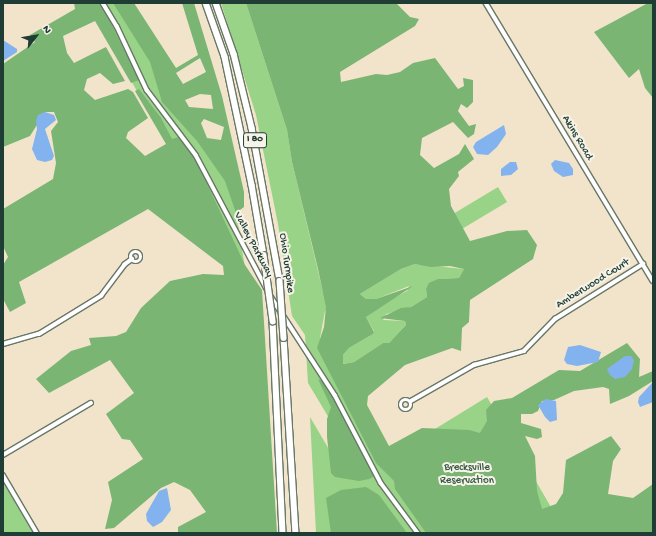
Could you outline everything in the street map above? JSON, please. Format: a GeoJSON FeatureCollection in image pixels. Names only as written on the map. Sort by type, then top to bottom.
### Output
{"type":"FeatureCollection","features":[{"type":"Feature","properties":{"kind":"highway","name":"Ohio Turnpike"},"geometry":{"type":"LineString","coordinates":[[206,3],[225,57],[252,185],[264,255],[273,321],[282,533]]}},
{"type":"Feature","properties":{"kind":"highway","name":"Ohio Turnpike"},"geometry":{"type":"LineString","coordinates":[[216,3],[234,54],[252,128],[280,281],[296,533]]}},
{"type":"Feature","properties":{"kind":"street","name":"Valley Parkway"},"geometry":{"type":"LineString","coordinates":[[103,3],[117,26],[147,90],[196,155],[265,286],[335,394],[381,483],[418,533]]}},
{"type":"Feature","properties":{"kind":"street","name":"Akins Road"},"geometry":{"type":"LineString","coordinates":[[486,3],[653,281]]}},
{"type":"Feature","properties":{"kind":"street"},"geometry":{"type":"LineString","coordinates":[[3,344],[39,334],[101,296],[124,265],[132,259]]}},
{"type":"Feature","properties":{"kind":"street","name":"Amberwood Court"},"geometry":{"type":"LineString","coordinates":[[411,401],[474,365],[524,351],[555,319],[643,264]]}},
{"type":"Feature","properties":{"kind":"street"},"geometry":{"type":"LineString","coordinates":[[3,455],[91,403]]}},
{"type":"Feature","properties":{"kind":"street"},"geometry":{"type":"LineString","coordinates":[[3,475],[37,533]]}},
{"type":"Feature","properties":{"kind":"green space"},"geometry":{"type":"Polygon","coordinates":[[[74,3],[101,3],[139,80],[131,83],[95,21],[63,36],[67,53],[74,63],[106,47],[125,81],[113,84],[100,73],[87,79],[84,90],[95,100],[128,89],[133,92],[148,118],[128,132],[126,138],[145,156],[166,144],[135,91],[139,89],[161,118],[172,139],[179,137],[197,162],[245,265],[262,290],[277,533],[178,533],[178,527],[206,512],[190,490],[174,482],[161,488],[114,528],[105,529],[112,500],[108,482],[143,459],[130,440],[122,439],[106,414],[134,393],[110,360],[49,393],[36,379],[71,351],[91,345],[89,338],[116,336],[126,332],[141,308],[170,281],[203,274],[224,275],[223,266],[148,209],[19,282],[26,303],[10,312],[3,299],[3,265],[8,257],[3,246],[3,209],[53,179],[56,163],[51,131],[58,122],[54,112],[45,112],[30,136],[3,147],[3,64],[35,42],[30,35],[75,9],[74,3]]]}},
{"type":"Feature","properties":{"kind":"green space"},"geometry":{"type":"Polygon","coordinates":[[[86,3],[125,3],[233,191],[247,281],[86,3]]]}},
{"type":"Feature","properties":{"kind":"green space"},"geometry":{"type":"Polygon","coordinates":[[[113,3],[134,3],[176,68],[198,55],[182,3],[194,3],[222,96],[244,192],[244,207],[236,213],[225,181],[197,141],[162,102],[150,62],[113,3]],[[200,58],[176,73],[183,84],[206,72],[200,58]],[[200,94],[185,100],[189,107],[213,109],[211,95],[200,94]],[[204,119],[201,123],[207,138],[221,140],[224,127],[204,119]]]}},
{"type":"Feature","properties":{"kind":"green space","name":"Brecksville Reservation"},"geometry":{"type":"Polygon","coordinates":[[[221,3],[246,3],[287,130],[292,162],[323,292],[498,187],[507,202],[325,311],[320,338],[391,456],[487,397],[566,533],[316,533],[310,417],[330,451],[344,443],[308,383],[305,335],[292,316],[278,224],[256,115],[221,3]]]}},
{"type":"Feature","properties":{"kind":"green space"},"geometry":{"type":"Polygon","coordinates":[[[246,3],[396,3],[410,17],[419,19],[415,26],[340,72],[341,82],[376,74],[387,75],[400,72],[413,63],[435,58],[458,89],[464,86],[463,78],[473,80],[473,102],[467,108],[461,104],[458,111],[469,126],[476,124],[474,134],[468,138],[453,122],[422,138],[420,155],[434,168],[459,154],[465,144],[474,159],[458,172],[459,176],[449,189],[451,206],[470,241],[507,231],[527,230],[537,245],[533,259],[470,300],[469,322],[462,328],[461,351],[452,348],[405,365],[368,396],[367,405],[389,446],[422,428],[469,430],[480,433],[487,421],[486,410],[494,401],[512,398],[559,370],[580,371],[627,343],[640,359],[639,377],[653,371],[653,381],[629,396],[610,404],[609,389],[603,387],[574,391],[554,400],[542,401],[538,411],[532,414],[521,414],[521,423],[541,429],[542,437],[537,439],[525,436],[535,456],[537,491],[542,509],[556,504],[563,493],[566,460],[611,436],[621,449],[613,461],[608,494],[633,498],[653,484],[653,533],[426,533],[395,489],[394,481],[376,463],[317,348],[324,327],[326,307],[292,162],[287,130],[246,3]],[[415,264],[401,269],[360,294],[366,299],[376,299],[413,286],[366,317],[374,332],[349,348],[343,355],[343,364],[354,362],[383,343],[389,343],[406,325],[405,321],[380,318],[401,308],[411,307],[427,297],[426,289],[429,283],[438,279],[459,278],[464,269],[450,266],[431,267],[415,264]]]}},
{"type":"Feature","properties":{"kind":"green space"},"geometry":{"type":"Polygon","coordinates":[[[648,3],[653,3],[653,98],[645,88],[639,69],[629,78],[594,32],[648,3]]]}},
{"type":"Feature","properties":{"kind":"green space"},"geometry":{"type":"Polygon","coordinates":[[[415,264],[464,269],[459,278],[438,279],[426,289],[427,297],[411,307],[386,314],[383,320],[405,321],[406,325],[389,343],[383,343],[354,362],[342,364],[343,355],[349,348],[373,334],[374,331],[366,317],[384,303],[407,291],[409,286],[376,299],[366,299],[360,294],[401,269],[415,264]]]}},
{"type":"Feature","properties":{"kind":"green space"},"geometry":{"type":"Polygon","coordinates":[[[318,379],[325,382],[375,476],[359,481],[335,477],[331,473],[327,437],[327,419],[331,407],[318,379]]]}},
{"type":"Feature","properties":{"kind":"green space"},"geometry":{"type":"Polygon","coordinates":[[[3,478],[35,533],[3,533],[3,478]]]}},
{"type":"Feature","properties":{"kind":"green space"},"geometry":{"type":"Polygon","coordinates":[[[366,487],[379,495],[407,533],[331,533],[326,498],[341,490],[366,487]]]}},
{"type":"Feature","properties":{"kind":"water"},"geometry":{"type":"Polygon","coordinates":[[[3,40],[17,49],[17,52],[3,61],[3,40]]]}},
{"type":"Feature","properties":{"kind":"water"},"geometry":{"type":"Polygon","coordinates":[[[45,112],[54,115],[56,120],[45,129],[54,156],[52,160],[45,162],[37,160],[32,149],[37,129],[36,121],[38,115],[45,112]]]}},
{"type":"Feature","properties":{"kind":"water"},"geometry":{"type":"Polygon","coordinates":[[[504,125],[506,134],[497,147],[488,155],[477,154],[473,147],[476,142],[504,125]]]}},
{"type":"Feature","properties":{"kind":"water"},"geometry":{"type":"Polygon","coordinates":[[[555,160],[569,163],[573,169],[573,175],[563,177],[554,171],[551,164],[555,160]]]}},
{"type":"Feature","properties":{"kind":"water"},"geometry":{"type":"Polygon","coordinates":[[[510,162],[516,162],[518,169],[511,175],[501,176],[501,169],[510,162]]]}},
{"type":"Feature","properties":{"kind":"water"},"geometry":{"type":"Polygon","coordinates":[[[580,345],[601,352],[598,362],[577,366],[567,364],[564,360],[568,347],[580,345]]]}},
{"type":"Feature","properties":{"kind":"water"},"geometry":{"type":"Polygon","coordinates":[[[625,356],[631,356],[634,360],[632,369],[625,377],[615,379],[610,375],[607,369],[625,356]]]}},
{"type":"Feature","properties":{"kind":"water"},"geometry":{"type":"Polygon","coordinates":[[[653,382],[653,402],[640,407],[638,402],[639,397],[653,382]]]}},
{"type":"Feature","properties":{"kind":"water"},"geometry":{"type":"Polygon","coordinates":[[[546,399],[556,401],[557,420],[550,422],[545,417],[538,405],[546,399]]]}},
{"type":"Feature","properties":{"kind":"water"},"geometry":{"type":"Polygon","coordinates":[[[167,488],[171,510],[162,522],[153,527],[147,521],[146,514],[159,491],[167,488]]]}}]}
